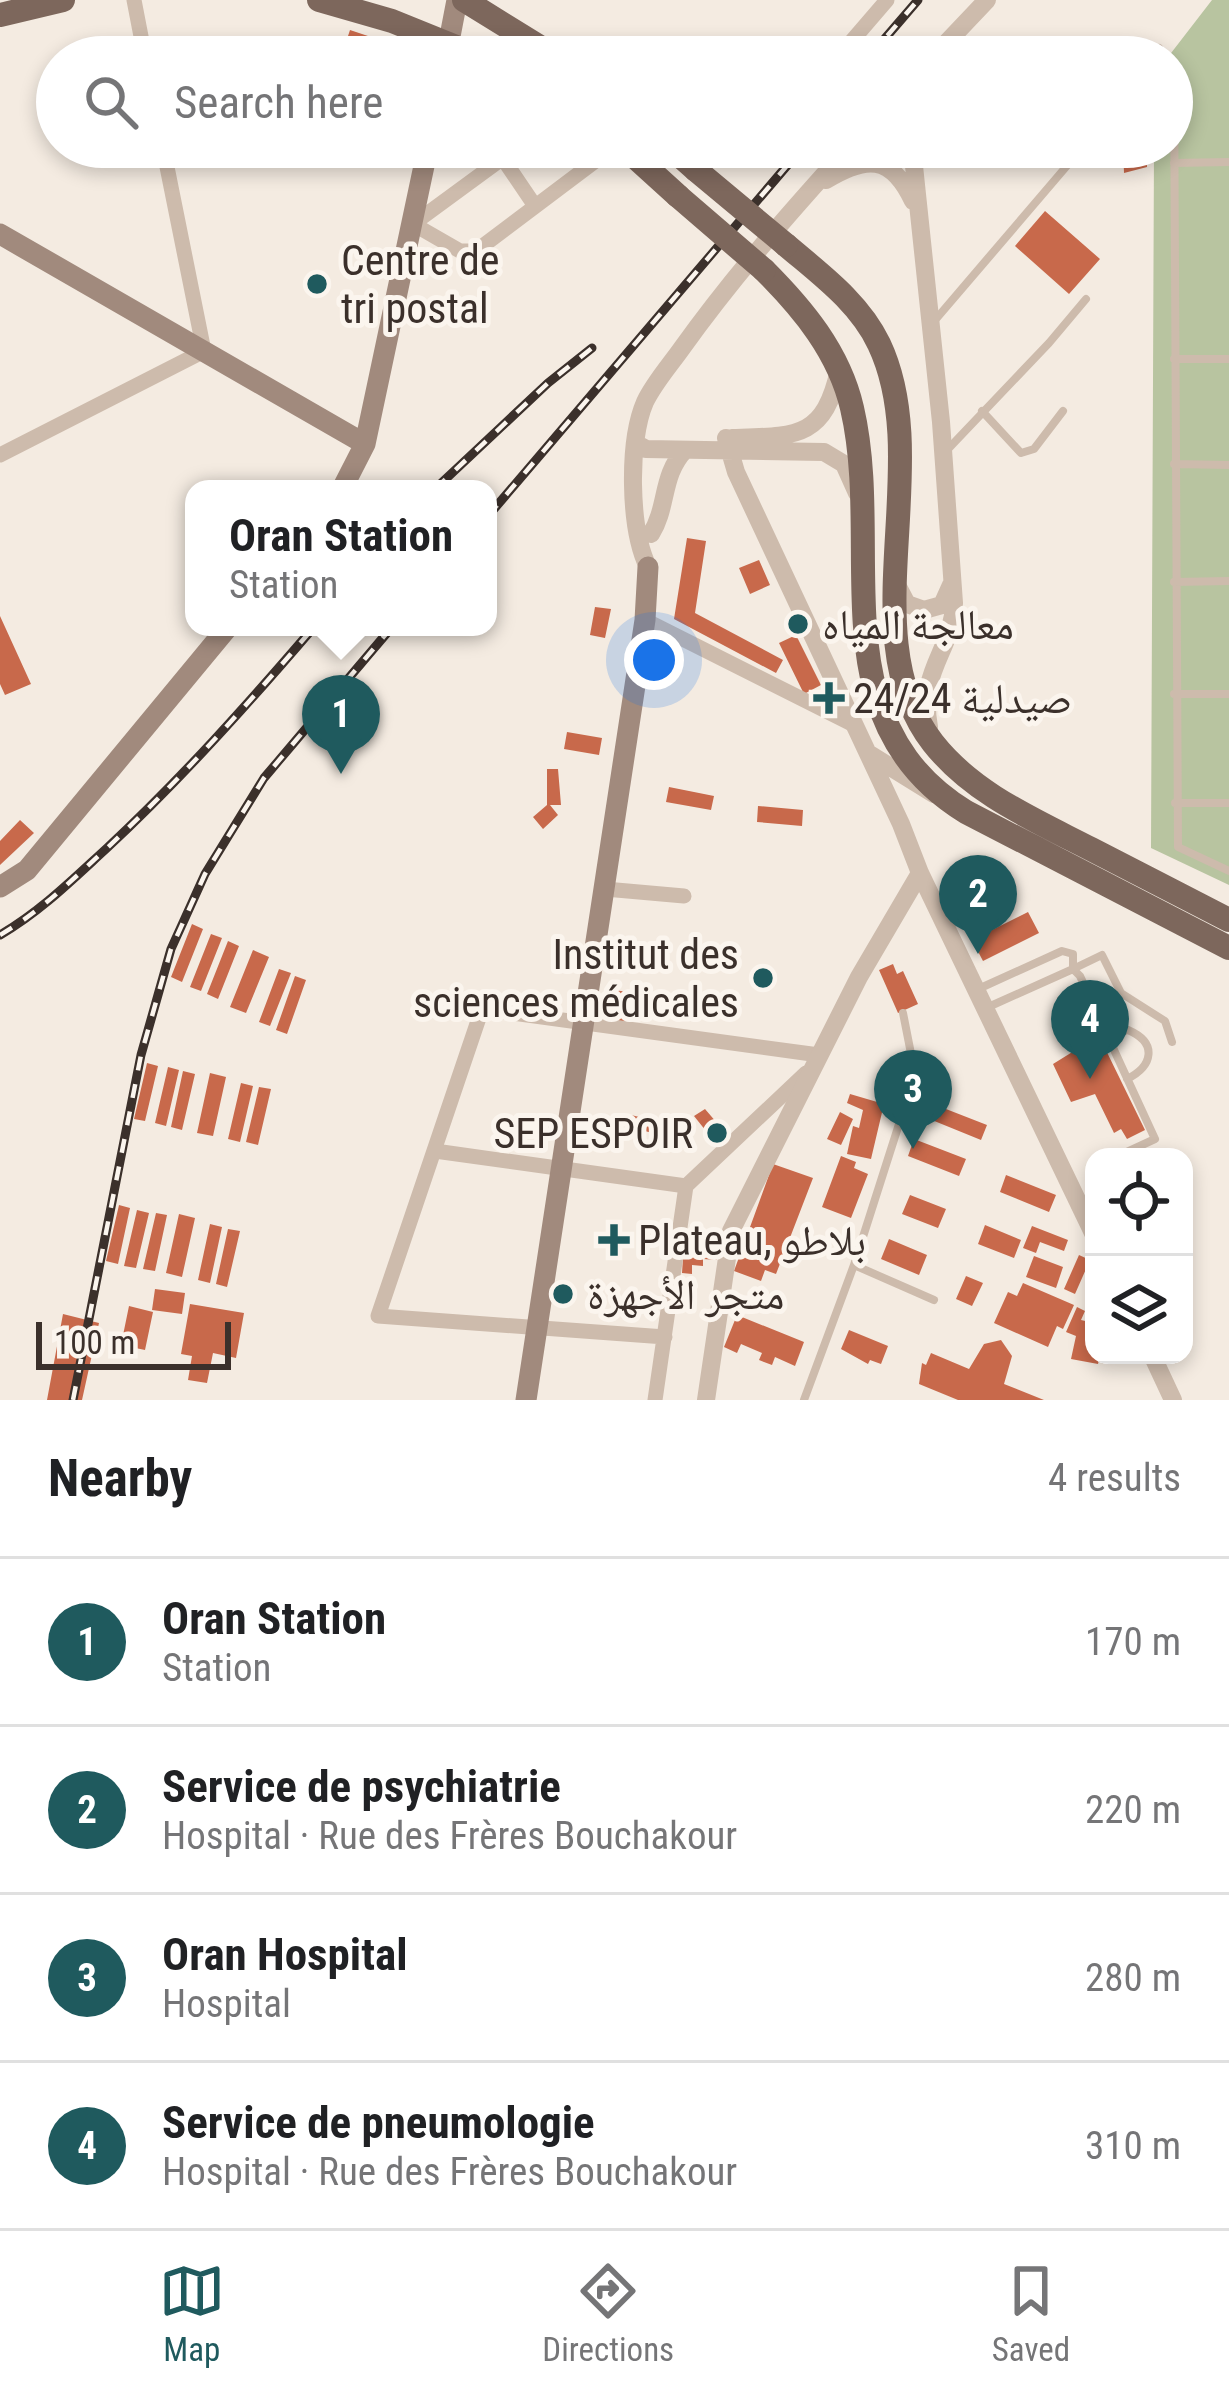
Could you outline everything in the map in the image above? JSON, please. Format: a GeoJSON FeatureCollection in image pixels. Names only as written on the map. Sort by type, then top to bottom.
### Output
{"type":"FeatureCollection","features":[{"type":"Feature","properties":{"kind":"main road"},"geometry":{"type":"LineString","coordinates":[[0,15],[63,0]]}},
{"type":"Feature","properties":{"kind":"main road"},"geometry":{"type":"LineString","coordinates":[[319,0],[411,36]]}},
{"type":"Feature","properties":{"kind":"main road"},"geometry":{"type":"LineString","coordinates":[[451,36],[460,0],[521,36]]}},
{"type":"Feature","properties":{"kind":"main road"},"geometry":{"type":"LineString","coordinates":[[347,480],[365,444],[424,168]]}},
{"type":"Feature","properties":{"kind":"main road"},"geometry":{"type":"LineString","coordinates":[[647,168],[764,270],[803,313],[839,370],[853,410],[867,653],[877,702],[907,761],[946,800],[1229,948]]}},
{"type":"Feature","properties":{"kind":"main road"},"geometry":{"type":"LineString","coordinates":[[694,168],[857,311],[879,345],[889,371],[898,436],[897,646],[903,686],[933,743],[958,770],[1015,810],[1226,918]]}},
{"type":"Feature","properties":{"kind":"main road"},"geometry":{"type":"LineString","coordinates":[[0,234],[365,444]]}},
{"type":"Feature","properties":{"kind":"main road"},"geometry":{"type":"LineString","coordinates":[[526,1400],[645,620],[647,567]]}},
{"type":"Feature","properties":{"kind":"main road"},"geometry":{"type":"LineString","coordinates":[[0,887],[27,870],[221,636]]}},
{"type":"Feature","properties":{"kind":"street"},"geometry":{"type":"LineString","coordinates":[[134,0],[141,36]]}},
{"type":"Feature","properties":{"kind":"street"},"geometry":{"type":"LineString","coordinates":[[856,36],[887,0]]}},
{"type":"Feature","properties":{"kind":"street"},"geometry":{"type":"LineString","coordinates":[[954,36],[988,0]]}},
{"type":"Feature","properties":{"kind":"street"},"geometry":{"type":"LineString","coordinates":[[0,455],[204,351],[167,168]]}},
{"type":"Feature","properties":{"kind":"street"},"geometry":{"type":"LineString","coordinates":[[481,168],[413,224],[460,251],[476,251],[586,168]]}},
{"type":"Feature","properties":{"kind":"street"},"geometry":{"type":"LineString","coordinates":[[509,168],[536,206]]}},
{"type":"Feature","properties":{"kind":"street"},"geometry":{"type":"LineString","coordinates":[[647,567],[640,545],[642,444],[658,383],[701,321],[830,168]]}},
{"type":"Feature","properties":{"kind":"street"},"geometry":{"type":"LineString","coordinates":[[811,189],[846,168]]}},
{"type":"Feature","properties":{"kind":"street"},"geometry":{"type":"LineString","coordinates":[[888,168],[908,189]]}},
{"type":"Feature","properties":{"kind":"street"},"geometry":{"type":"LineString","coordinates":[[900,168],[918,211]]}},
{"type":"Feature","properties":{"kind":"street"},"geometry":{"type":"LineString","coordinates":[[916,168],[944,454],[954,616],[926,695],[933,743]]}},
{"type":"Feature","properties":{"kind":"street"},"geometry":{"type":"LineString","coordinates":[[642,444],[685,450],[721,446],[778,436],[817,422],[830,406],[839,370]]}},
{"type":"Feature","properties":{"kind":"street"},"geometry":{"type":"LineString","coordinates":[[642,444],[814,451],[837,458],[850,474],[862,508]]}},
{"type":"Feature","properties":{"kind":"street"},"geometry":{"type":"LineString","coordinates":[[642,444],[651,534],[647,567]]}},
{"type":"Feature","properties":{"kind":"street"},"geometry":{"type":"LineString","coordinates":[[721,446],[1085,1216]]}},
{"type":"Feature","properties":{"kind":"street"},"geometry":{"type":"LineString","coordinates":[[651,534],[671,467],[685,450]]}},
{"type":"Feature","properties":{"kind":"street"},"geometry":{"type":"LineString","coordinates":[[897,584],[908,604],[924,610],[942,604],[952,580]]}},
{"type":"Feature","properties":{"kind":"street"},"geometry":{"type":"LineString","coordinates":[[645,620],[854,725]]}},
{"type":"Feature","properties":{"kind":"street"},"geometry":{"type":"LineString","coordinates":[[867,752],[907,781],[946,800]]}},
{"type":"Feature","properties":{"kind":"street"},"geometry":{"type":"LineString","coordinates":[[901,824],[904,808],[914,800],[926,796],[946,800]]}},
{"type":"Feature","properties":{"kind":"street"},"geometry":{"type":"LineString","coordinates":[[706,1400],[731,1232],[859,977],[920,873]]}},
{"type":"Feature","properties":{"kind":"street"},"geometry":{"type":"LineString","coordinates":[[605,889],[684,896]]}},
{"type":"Feature","properties":{"kind":"street"},"geometry":{"type":"LineString","coordinates":[[901,911],[932,899]]}},
{"type":"Feature","properties":{"kind":"street"},"geometry":{"type":"LineString","coordinates":[[665,1337],[378,1316],[482,1009],[815,1062]]}},
{"type":"Feature","properties":{"kind":"street"},"geometry":{"type":"LineString","coordinates":[[655,1400],[686,1186],[815,1062]]}},
{"type":"Feature","properties":{"kind":"street"},"geometry":{"type":"LineString","coordinates":[[434,1151],[686,1186]]}},
{"type":"Feature","properties":{"kind":"street"},"geometry":{"type":"LineString","coordinates":[[1156,1364],[1173,1400]]}},
{"type":"Feature","properties":{"kind":"lane"},"geometry":{"type":"LineString","coordinates":[[1193,163],[1229,162]]}},
{"type":"Feature","properties":{"kind":"lane"},"geometry":{"type":"LineString","coordinates":[[932,325],[1065,168]]}},
{"type":"Feature","properties":{"kind":"lane"},"geometry":{"type":"LineString","coordinates":[[1174,168],[1178,847],[1229,871]]}},
{"type":"Feature","properties":{"kind":"lane"},"geometry":{"type":"LineString","coordinates":[[944,454],[1086,298]]}},
{"type":"Feature","properties":{"kind":"lane"},"geometry":{"type":"LineString","coordinates":[[1174,359],[1229,359]]}},
{"type":"Feature","properties":{"kind":"lane"},"geometry":{"type":"LineString","coordinates":[[982,411],[1021,453],[1034,449],[1063,411]]}},
{"type":"Feature","properties":{"kind":"lane"},"geometry":{"type":"LineString","coordinates":[[1174,464],[1229,465]]}},
{"type":"Feature","properties":{"kind":"lane"},"geometry":{"type":"LineString","coordinates":[[1174,582],[1229,581]]}},
{"type":"Feature","properties":{"kind":"lane"},"geometry":{"type":"LineString","coordinates":[[1174,694],[1229,694]]}},
{"type":"Feature","properties":{"kind":"lane"},"geometry":{"type":"LineString","coordinates":[[1175,803],[1229,803]]}},
{"type":"Feature","properties":{"kind":"lane"},"geometry":{"type":"LineString","coordinates":[[980,1000],[1062,951],[1072,953],[1072,969],[1155,1139],[1136,1148]]}},
{"type":"Feature","properties":{"kind":"lane"},"geometry":{"type":"LineString","coordinates":[[980,1000],[1102,955],[1121,993],[1165,1021],[1172,1042]]}},
{"type":"Feature","properties":{"kind":"lane"},"geometry":{"type":"LineString","coordinates":[[804,1400],[854,1264],[915,1073],[903,1013]]}},
{"type":"Feature","properties":{"kind":"lane"},"geometry":{"type":"LineString","coordinates":[[1107,1036],[1128,1030],[1147,1044],[1149,1064],[1127,1079]]}},
{"type":"Feature","properties":{"kind":"lane"},"geometry":{"type":"LineString","coordinates":[[854,1264],[934,1300]]}},
{"type":"Feature","properties":{"kind":"green space"},"geometry":{"type":"Polygon","coordinates":[[[1212,0],[1229,0],[1229,885],[1151,848],[1154,168],[1193,168],[1193,36],[1184,36],[1212,0]]]}},
{"type":"Feature","properties":{"kind":"building"},"geometry":{"type":"Polygon","coordinates":[[[1045,211],[1100,259],[1069,294],[1015,246],[1045,211]]]}},
{"type":"Feature","properties":{"kind":"building"},"geometry":{"type":"Polygon","coordinates":[[[687,538],[706,541],[695,613],[783,660],[776,673],[674,619],[687,538]]]}},
{"type":"Feature","properties":{"kind":"building"},"geometry":{"type":"Polygon","coordinates":[[[759,560],[770,585],[750,594],[739,568],[759,560]]]}},
{"type":"Feature","properties":{"kind":"building"},"geometry":{"type":"Polygon","coordinates":[[[595,607],[611,609],[605,638],[590,635],[595,607]]]}},
{"type":"Feature","properties":{"kind":"building"},"geometry":{"type":"Polygon","coordinates":[[[0,616],[31,684],[5,695],[0,684],[0,616]]]}},
{"type":"Feature","properties":{"kind":"building"},"geometry":{"type":"Polygon","coordinates":[[[796,635],[821,685],[804,694],[779,643],[796,635]]]}},
{"type":"Feature","properties":{"kind":"building"},"geometry":{"type":"Polygon","coordinates":[[[567,732],[602,738],[599,755],[564,749],[567,732]]]}},
{"type":"Feature","properties":{"kind":"building"},"geometry":{"type":"Polygon","coordinates":[[[547,769],[558,769],[561,805],[550,805],[558,815],[543,829],[533,817],[547,805],[547,769]]]}},
{"type":"Feature","properties":{"kind":"building"},"geometry":{"type":"Polygon","coordinates":[[[669,787],[714,796],[711,810],[666,802],[669,787]]]}},
{"type":"Feature","properties":{"kind":"building"},"geometry":{"type":"Polygon","coordinates":[[[758,806],[803,810],[802,826],[757,822],[758,806]]]}},
{"type":"Feature","properties":{"kind":"building"},"geometry":{"type":"Polygon","coordinates":[[[20,820],[34,833],[0,865],[0,841],[20,820]]]}},
{"type":"Feature","properties":{"kind":"building"},"geometry":{"type":"Polygon","coordinates":[[[1028,912],[1039,933],[983,961],[972,940],[1028,912]]]}},
{"type":"Feature","properties":{"kind":"building"},"geometry":{"type":"Polygon","coordinates":[[[192,924],[203,929],[182,982],[171,977],[192,924]]]}},
{"type":"Feature","properties":{"kind":"building"},"geometry":{"type":"Polygon","coordinates":[[[211,934],[222,938],[201,991],[190,987],[211,934]]]}},
{"type":"Feature","properties":{"kind":"building"},"geometry":{"type":"Polygon","coordinates":[[[228,941],[239,946],[218,999],[207,994],[228,941]]]}},
{"type":"Feature","properties":{"kind":"building"},"geometry":{"type":"Polygon","coordinates":[[[253,950],[269,957],[246,1013],[230,1007],[253,950]]]}},
{"type":"Feature","properties":{"kind":"building"},"geometry":{"type":"Polygon","coordinates":[[[893,964],[897,974],[903,971],[918,1004],[898,1013],[879,970],[893,964]]]}},
{"type":"Feature","properties":{"kind":"building"},"geometry":{"type":"Polygon","coordinates":[[[279,969],[291,973],[270,1026],[259,1022],[279,969]]]}},
{"type":"Feature","properties":{"kind":"building"},"geometry":{"type":"Polygon","coordinates":[[[295,976],[306,980],[287,1034],[276,1030],[295,976]]]}},
{"type":"Feature","properties":{"kind":"building"},"geometry":{"type":"Polygon","coordinates":[[[605,989],[629,992],[625,1027],[601,1025],[605,989]]]}},
{"type":"Feature","properties":{"kind":"building"},"geometry":{"type":"Polygon","coordinates":[[[1076,989],[1145,1130],[1127,1139],[1121,1129],[1114,1133],[1095,1094],[1071,1102],[1053,1064],[1074,1051],[1056,1010],[1062,1007],[1057,998],[1076,989]]]}},
{"type":"Feature","properties":{"kind":"building"},"geometry":{"type":"Polygon","coordinates":[[[147,1063],[158,1066],[145,1121],[134,1119],[147,1063]]]}},
{"type":"Feature","properties":{"kind":"building"},"geometry":{"type":"Polygon","coordinates":[[[168,1067],[179,1070],[166,1126],[155,1123],[168,1067]]]}},
{"type":"Feature","properties":{"kind":"building"},"geometry":{"type":"Polygon","coordinates":[[[183,1071],[195,1074],[182,1130],[171,1127],[183,1071]]]}},
{"type":"Feature","properties":{"kind":"building"},"geometry":{"type":"Polygon","coordinates":[[[210,1073],[226,1077],[213,1136],[197,1133],[210,1073]]]}},
{"type":"Feature","properties":{"kind":"building"},"geometry":{"type":"Polygon","coordinates":[[[241,1083],[253,1086],[240,1142],[228,1139],[241,1083]]]}},
{"type":"Feature","properties":{"kind":"building"},"geometry":{"type":"Polygon","coordinates":[[[259,1087],[271,1089],[258,1145],[246,1142],[259,1087]]]}},
{"type":"Feature","properties":{"kind":"building"},"geometry":{"type":"Polygon","coordinates":[[[850,1094],[884,1104],[871,1159],[847,1154],[853,1126],[859,1128],[863,1110],[847,1103],[850,1094]]]}},
{"type":"Feature","properties":{"kind":"building"},"geometry":{"type":"Polygon","coordinates":[[[928,1102],[987,1125],[981,1140],[922,1116],[928,1102]]]}},
{"type":"Feature","properties":{"kind":"building"},"geometry":{"type":"Polygon","coordinates":[[[705,1109],[729,1137],[718,1146],[694,1116],[705,1109]]]}},
{"type":"Feature","properties":{"kind":"building"},"geometry":{"type":"Polygon","coordinates":[[[840,1112],[853,1119],[841,1145],[827,1139],[840,1112]]]}},
{"type":"Feature","properties":{"kind":"building"},"geometry":{"type":"Polygon","coordinates":[[[631,1115],[664,1123],[661,1135],[628,1127],[631,1115]]]}},
{"type":"Feature","properties":{"kind":"building"},"geometry":{"type":"Polygon","coordinates":[[[914,1139],[966,1159],[959,1176],[908,1156],[914,1139]]]}},
{"type":"Feature","properties":{"kind":"building"},"geometry":{"type":"Polygon","coordinates":[[[841,1156],[868,1174],[851,1218],[822,1207],[841,1156]]]}},
{"type":"Feature","properties":{"kind":"building"},"geometry":{"type":"Polygon","coordinates":[[[773,1164],[813,1178],[776,1274],[765,1270],[761,1281],[734,1271],[773,1164]]]}},
{"type":"Feature","properties":{"kind":"building"},"geometry":{"type":"Polygon","coordinates":[[[1006,1175],[1056,1195],[1049,1212],[1000,1192],[1006,1175]]]}},
{"type":"Feature","properties":{"kind":"building"},"geometry":{"type":"Polygon","coordinates":[[[910,1195],[946,1209],[938,1228],[902,1214],[910,1195]]]}},
{"type":"Feature","properties":{"kind":"building"},"geometry":{"type":"Polygon","coordinates":[[[119,1205],[130,1208],[118,1264],[106,1261],[119,1205]]]}},
{"type":"Feature","properties":{"kind":"building"},"geometry":{"type":"Polygon","coordinates":[[[137,1210],[149,1213],[136,1268],[124,1266],[137,1210]]]}},
{"type":"Feature","properties":{"kind":"building"},"geometry":{"type":"Polygon","coordinates":[[[156,1213],[167,1215],[155,1271],[143,1269],[156,1213]]]}},
{"type":"Feature","properties":{"kind":"building"},"geometry":{"type":"Polygon","coordinates":[[[179,1214],[195,1218],[182,1277],[166,1273],[179,1214]]]}},
{"type":"Feature","properties":{"kind":"building"},"geometry":{"type":"Polygon","coordinates":[[[210,1224],[222,1227],[210,1283],[198,1280],[210,1224]]]}},
{"type":"Feature","properties":{"kind":"building"},"geometry":{"type":"Polygon","coordinates":[[[985,1225],[1021,1240],[1014,1258],[978,1244],[985,1225]]]}},
{"type":"Feature","properties":{"kind":"building"},"geometry":{"type":"Polygon","coordinates":[[[1032,1226],[1068,1240],[1064,1251],[1040,1242],[1036,1253],[1023,1248],[1032,1226]]]}},
{"type":"Feature","properties":{"kind":"building"},"geometry":{"type":"Polygon","coordinates":[[[228,1229],[240,1231],[227,1287],[216,1284],[228,1229]]]}},
{"type":"Feature","properties":{"kind":"building"},"geometry":{"type":"Polygon","coordinates":[[[889,1239],[927,1255],[919,1275],[881,1259],[889,1239]]]}},
{"type":"Feature","properties":{"kind":"building"},"geometry":{"type":"Polygon","coordinates":[[[684,1243],[718,1246],[717,1260],[703,1259],[703,1266],[692,1265],[692,1274],[682,1273],[684,1243]]]}},
{"type":"Feature","properties":{"kind":"building"},"geometry":{"type":"Polygon","coordinates":[[[1079,1255],[1085,1258],[1085,1271],[1075,1294],[1064,1289],[1079,1255]]]}},
{"type":"Feature","properties":{"kind":"building"},"geometry":{"type":"Polygon","coordinates":[[[1034,1256],[1063,1267],[1056,1288],[1026,1277],[1034,1256]]]}},
{"type":"Feature","properties":{"kind":"building"},"geometry":{"type":"Polygon","coordinates":[[[966,1276],[983,1283],[972,1306],[956,1299],[966,1276]]]}},
{"type":"Feature","properties":{"kind":"building"},"geometry":{"type":"Polygon","coordinates":[[[1023,1283],[1074,1305],[1048,1347],[994,1323],[1008,1292],[1017,1296],[1023,1283]]]}},
{"type":"Feature","properties":{"kind":"building"},"geometry":{"type":"Polygon","coordinates":[[[155,1289],[185,1293],[182,1314],[152,1310],[155,1289]]]}},
{"type":"Feature","properties":{"kind":"building"},"geometry":{"type":"Polygon","coordinates":[[[190,1304],[244,1313],[236,1358],[213,1353],[207,1383],[188,1380],[192,1356],[181,1354],[190,1304]]]}},
{"type":"Feature","properties":{"kind":"building"},"geometry":{"type":"Polygon","coordinates":[[[129,1306],[153,1312],[145,1350],[121,1345],[129,1306]]]}},
{"type":"Feature","properties":{"kind":"building"},"geometry":{"type":"Polygon","coordinates":[[[1077,1307],[1085,1311],[1081,1320],[1085,1321],[1085,1362],[1071,1359],[1076,1336],[1066,1332],[1077,1307]]]}},
{"type":"Feature","properties":{"kind":"building"},"geometry":{"type":"Polygon","coordinates":[[[63,1314],[99,1323],[82,1400],[47,1400],[63,1314]]]}},
{"type":"Feature","properties":{"kind":"building"},"geometry":{"type":"Polygon","coordinates":[[[737,1315],[804,1342],[795,1366],[775,1357],[772,1365],[759,1360],[762,1353],[741,1344],[737,1353],[724,1347],[737,1315]]]}},
{"type":"Feature","properties":{"kind":"building"},"geometry":{"type":"Polygon","coordinates":[[[849,1330],[888,1346],[881,1364],[870,1360],[868,1364],[841,1349],[849,1330]]]}},
{"type":"Feature","properties":{"kind":"building"},"geometry":{"type":"Polygon","coordinates":[[[1001,1340],[1012,1356],[1004,1384],[1044,1400],[958,1400],[919,1384],[922,1363],[926,1365],[931,1353],[969,1369],[984,1344],[1001,1340]]]}},
{"type":"Feature","properties":{"kind":"railway"},"geometry":{"type":"LineString","coordinates":[[887,36],[918,0]]}},
{"type":"Feature","properties":{"kind":"railway"},"geometry":{"type":"LineString","coordinates":[[497,505],[785,168]]}},
{"type":"Feature","properties":{"kind":"railway"},"geometry":{"type":"LineString","coordinates":[[445,480],[592,348]]}},
{"type":"Feature","properties":{"kind":"railway"},"geometry":{"type":"LineString","coordinates":[[0,935],[56,894],[134,822],[306,636]]}},
{"type":"Feature","properties":{"kind":"railway"},"geometry":{"type":"LineString","coordinates":[[73,1400],[141,1055],[171,949],[205,874],[264,778],[384,636]]}},
{"type":"Feature","properties":{"kind":"place","name":"Centre de tri postal"},"geometry":{"type":"Point","coordinates":[317,284]}},
{"type":"Feature","properties":{"kind":"place","name":"معالجة المياه"},"geometry":{"type":"Point","coordinates":[798,624]}},
{"type":"Feature","properties":{"kind":"place","name":"صيدلية 24/24"},"geometry":{"type":"Point","coordinates":[829,698]}},
{"type":"Feature","properties":{"kind":"place","name":"Oran Station"},"geometry":{"type":"Point","coordinates":[341,774]}},
{"type":"Feature","properties":{"kind":"place","name":"Service de psychiatrie"},"geometry":{"type":"Point","coordinates":[978,954]}},
{"type":"Feature","properties":{"kind":"place","name":"Institut des sciences médicales"},"geometry":{"type":"Point","coordinates":[763,978]}},
{"type":"Feature","properties":{"kind":"place","name":"Service de pneumologie"},"geometry":{"type":"Point","coordinates":[1090,1079]}},
{"type":"Feature","properties":{"kind":"place","name":"SEP ESPOIR"},"geometry":{"type":"Point","coordinates":[717,1133]}},
{"type":"Feature","properties":{"kind":"place","name":"Oran Hospital"},"geometry":{"type":"Point","coordinates":[913,1149]}},
{"type":"Feature","properties":{"kind":"place","name":"Plateau, بلاطو"},"geometry":{"type":"Point","coordinates":[614,1240]}},
{"type":"Feature","properties":{"kind":"place","name":"متجر الأجهزة"},"geometry":{"type":"Point","coordinates":[563,1294]}}]}
